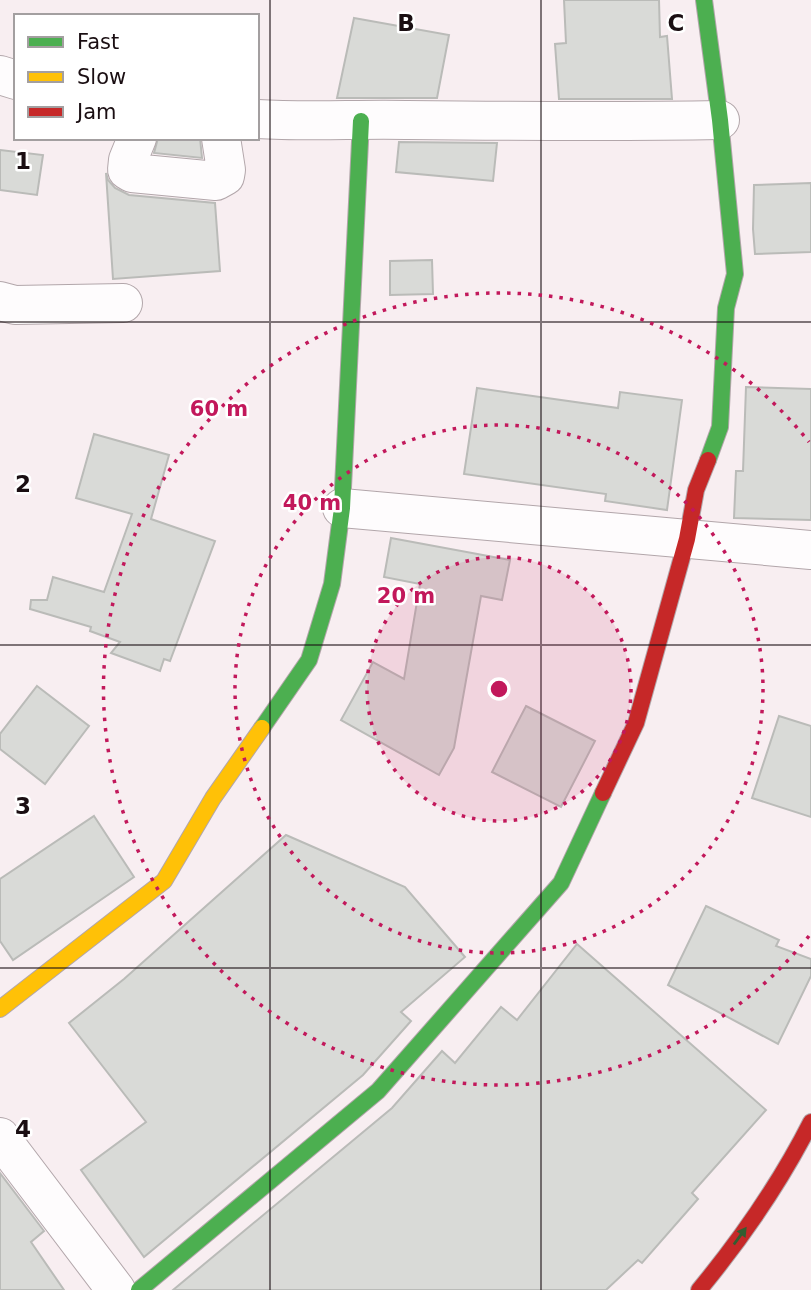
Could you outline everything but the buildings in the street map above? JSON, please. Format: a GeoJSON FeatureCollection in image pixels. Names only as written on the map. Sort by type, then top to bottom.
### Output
{"type":"FeatureCollection","features":[{"type":"Feature","properties":{"kind":"street"},"geometry":{"type":"LineString","coordinates":[[139,1290],[378,1091],[561,883],[636,723],[687,539],[696,490],[720,427],[726,308],[735,274],[720,120],[704,0]]}},
{"type":"Feature","properties":{"kind":"street"},"geometry":{"type":"LineString","coordinates":[[259,119],[573,122],[720,120]]}},
{"type":"Feature","properties":{"kind":"street"},"geometry":{"type":"LineString","coordinates":[[0,1009],[164,881],[213,798],[309,660],[332,584],[342,508],[361,121]]}},
{"type":"Feature","properties":{"kind":"street"},"geometry":{"type":"LineString","coordinates":[[136,140],[128,160],[127,170],[132,173],[216,181],[225,176],[226,170],[221,140]]}},
{"type":"Feature","properties":{"kind":"street"},"geometry":{"type":"LineString","coordinates":[[0,301],[15,305],[123,303]]}},
{"type":"Feature","properties":{"kind":"street"},"geometry":{"type":"LineString","coordinates":[[342,508],[811,550]]}},
{"type":"Feature","properties":{"kind":"street"},"geometry":{"type":"LineString","coordinates":[[699,1290],[761,1208],[796,1152],[811,1122]]}},
{"type":"Feature","properties":{"kind":"street"},"geometry":{"type":"LineString","coordinates":[[0,1137],[116,1290]]}},
{"type":"Feature","properties":{"kind":"traffic: fast"},"geometry":{"type":"LineString","coordinates":[[704,0],[720,120],[735,274],[726,308],[720,427],[708,460]]}},
{"type":"Feature","properties":{"kind":"traffic: fast"},"geometry":{"type":"LineString","coordinates":[[262,728],[309,660],[332,584],[342,508],[361,121]]}},
{"type":"Feature","properties":{"kind":"traffic: fast"},"geometry":{"type":"LineString","coordinates":[[139,1290],[378,1091],[561,883],[603,793]]}},
{"type":"Feature","properties":{"kind":"traffic: slow"},"geometry":{"type":"LineString","coordinates":[[0,1009],[164,881],[213,798],[262,728]]}},
{"type":"Feature","properties":{"kind":"traffic: jam"},"geometry":{"type":"LineString","coordinates":[[603,793],[636,723],[687,539],[696,490],[708,460]]}},
{"type":"Feature","properties":{"kind":"traffic: jam"},"geometry":{"type":"LineString","coordinates":[[699,1290],[760,1209],[811,1122]]}}]}
